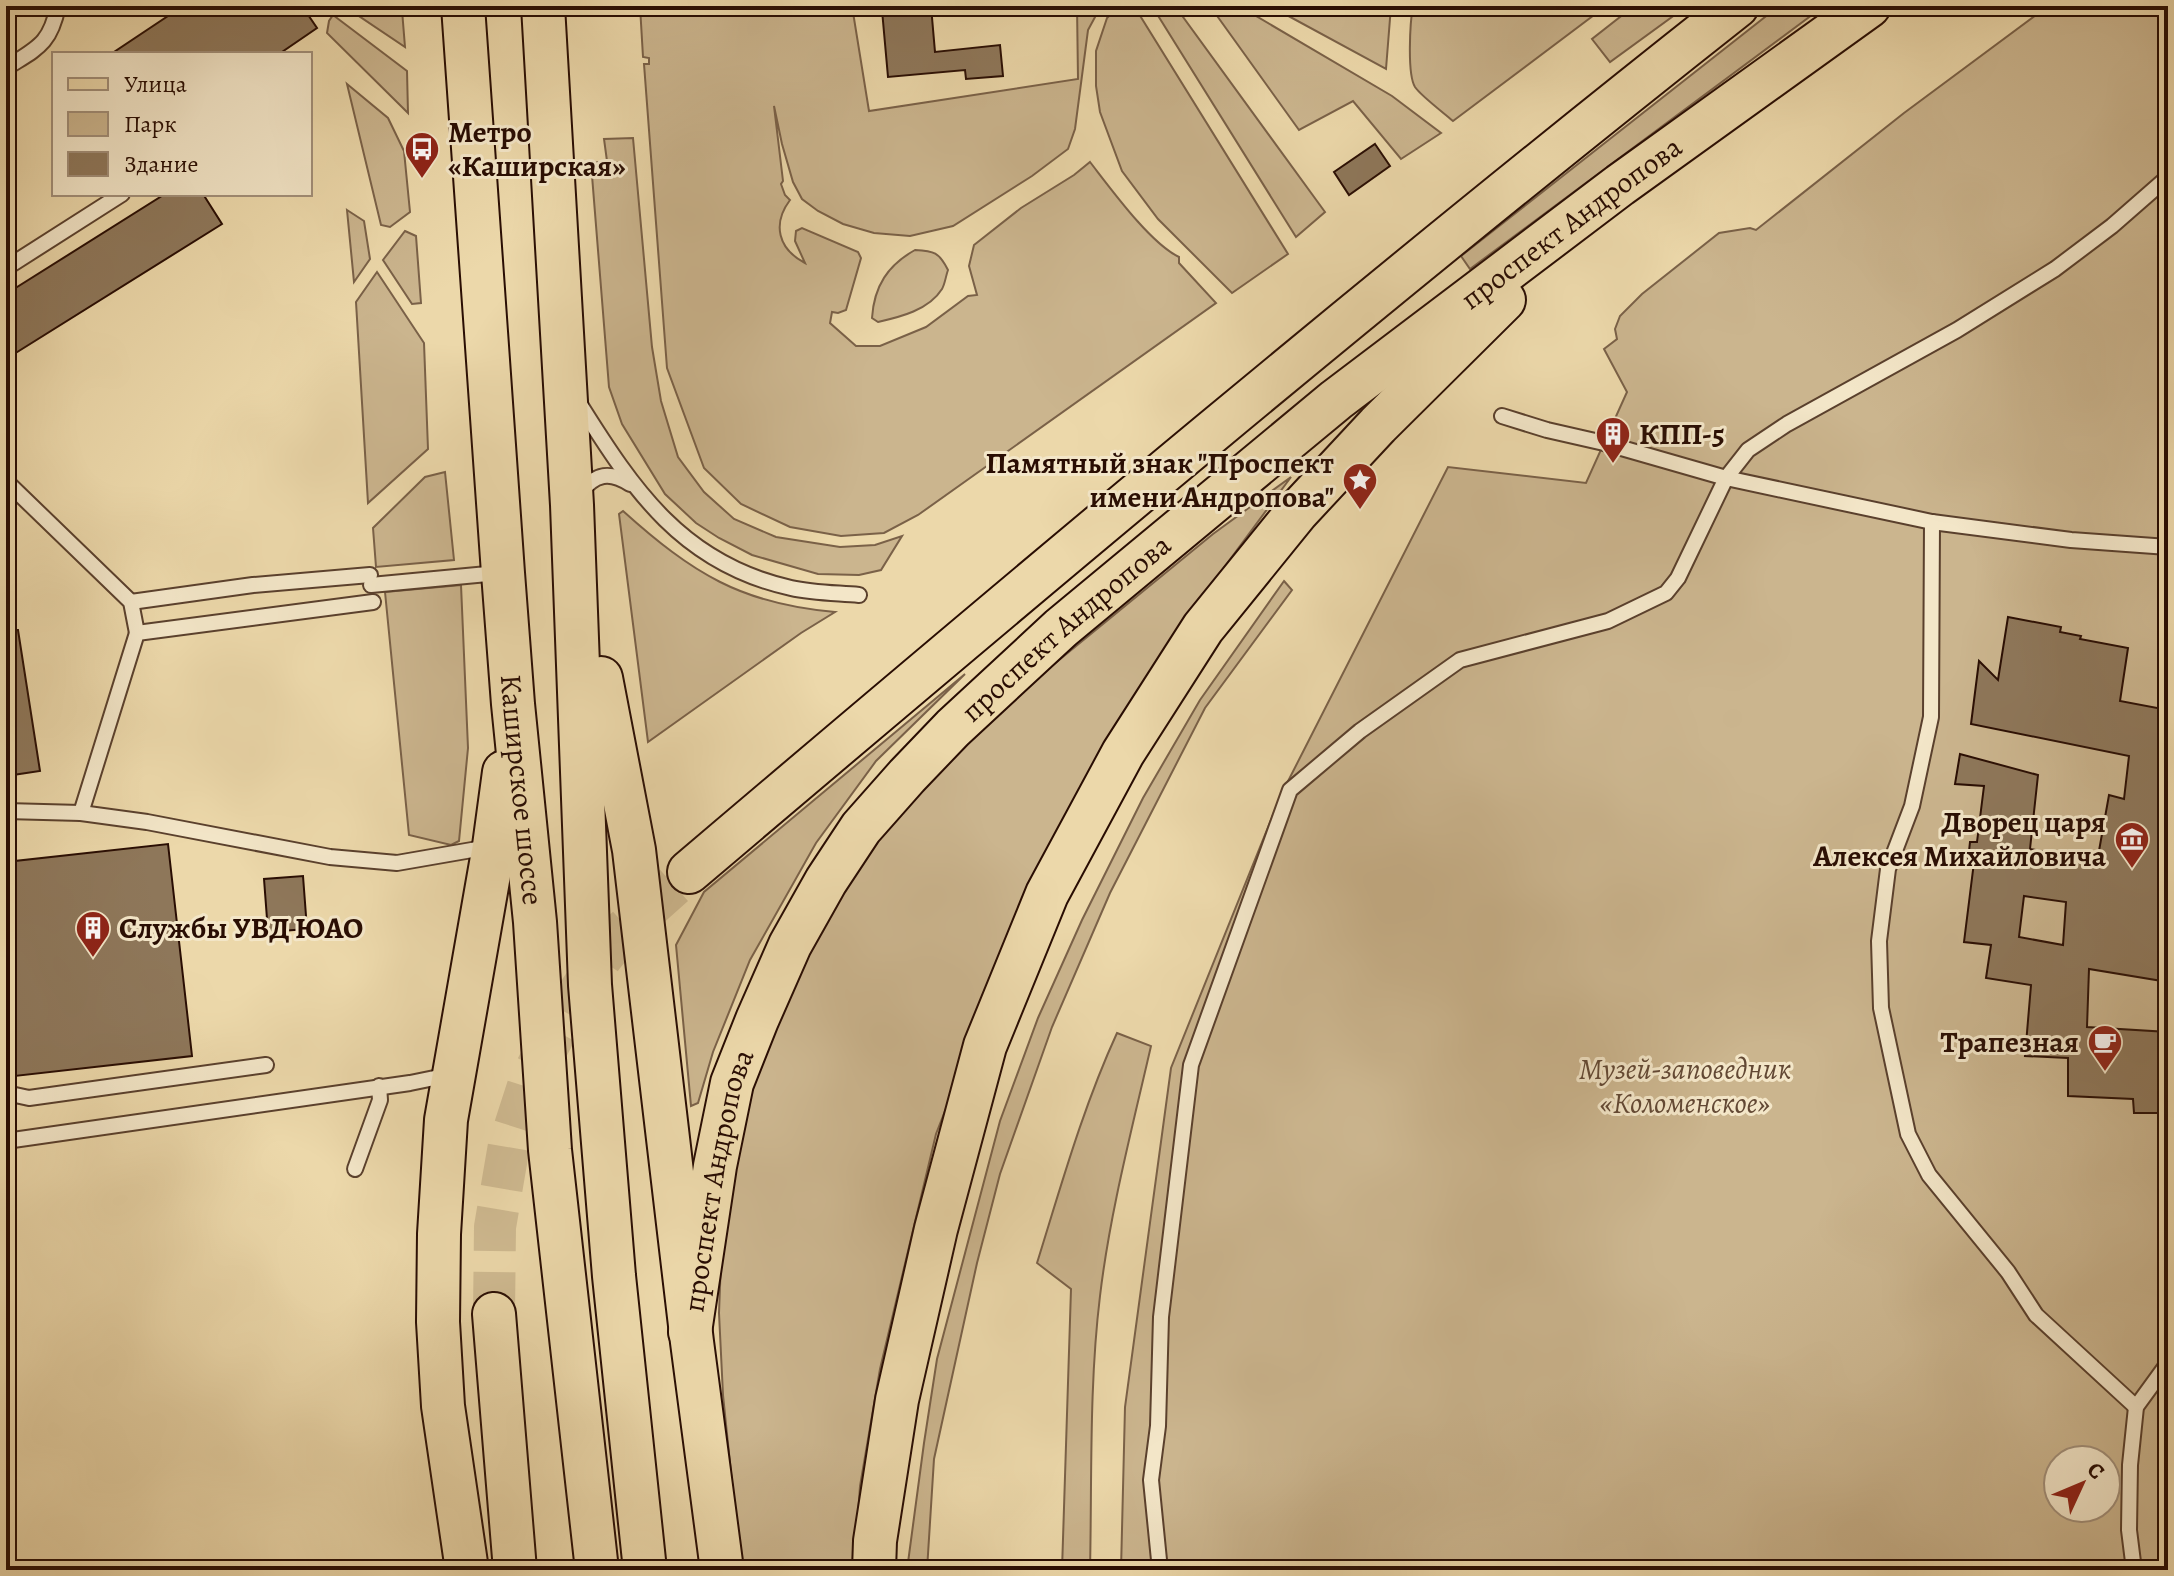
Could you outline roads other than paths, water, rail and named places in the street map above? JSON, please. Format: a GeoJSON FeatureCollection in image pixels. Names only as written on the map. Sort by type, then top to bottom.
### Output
{"type":"FeatureCollection","features":[{"type":"Feature","properties":{"kind":"main road","name":"Каширское шоссе"},"geometry":{"type":"LineString","coordinates":[[463,6],[503,573],[535,922],[550,1150],[597,1570]]}},
{"type":"Feature","properties":{"kind":"main road","name":"Каширское шоссе"},"geometry":{"type":"LineString","coordinates":[[543,6],[572,510],[590,985],[614,1276],[645,1570]]}},
{"type":"Feature","properties":{"kind":"main road","name":"проспект Андропова"},"geometry":{"type":"LineString","coordinates":[[689,872],[1037,576],[1574,135],[1737,6]]}},
{"type":"Feature","properties":{"kind":"main road","name":"проспект Андропова"},"geometry":{"type":"LineString","coordinates":[[690,1332],[715,1166],[732,1083],[790,945],[826,881],[861,828],[907,776],[953,728],[1061,628],[1336,400],[1620,185],[1869,6]]}},
{"type":"Feature","properties":{"kind":"main road"},"geometry":{"type":"LineString","coordinates":[[874,1570],[875,1541],[897,1400],[936,1229],[985,1046],[1054,879],[1123,753],[1221,604],[1297,512],[1378,425],[1620,185]]}},
{"type":"Feature","properties":{"kind":"main road"},"geometry":{"type":"LineString","coordinates":[[572,510],[634,850],[690,1332],[722,1570]]}},
{"type":"Feature","properties":{"kind":"main road"},"geometry":{"type":"LineString","coordinates":[[467,1570],[443,1406],[438,1322],[439,1234],[446,1120],[494,846],[513,704]]}},
{"type":"Feature","properties":{"kind":"main road"},"geometry":{"type":"LineString","coordinates":[[494,1314],[515,1570]]}},
{"type":"Feature","properties":{"kind":"lane"},"geometry":{"type":"LineString","coordinates":[[6,68],[41,45],[54,26],[58,6]]}},
{"type":"Feature","properties":{"kind":"lane"},"geometry":{"type":"LineString","coordinates":[[1160,1570],[1151,1480],[1158,1426],[1161,1317],[1191,1065],[1290,790],[1360,731],[1460,660],[1608,621],[1666,593],[1678,578],[1726,478],[1748,450],[1787,424],[1957,330],[2055,269],[2112,226],[2168,177]]}},
{"type":"Feature","properties":{"kind":"lane"},"geometry":{"type":"LineString","coordinates":[[6,268],[119,196]]}},
{"type":"Feature","properties":{"kind":"lane"},"geometry":{"type":"LineString","coordinates":[[565,379],[637,489],[662,518],[702,551],[734,568],[793,589],[859,595]]}},
{"type":"Feature","properties":{"kind":"lane"},"geometry":{"type":"LineString","coordinates":[[1502,416],[1726,478],[1932,522],[2071,540],[2168,547]]}},
{"type":"Feature","properties":{"kind":"lane"},"geometry":{"type":"LineString","coordinates":[[572,510],[583,488],[604,475],[618,476],[637,489]]}},
{"type":"Feature","properties":{"kind":"lane"},"geometry":{"type":"LineString","coordinates":[[6,484],[131,602],[137,633],[81,813]]}},
{"type":"Feature","properties":{"kind":"lane"},"geometry":{"type":"LineString","coordinates":[[1932,522],[1931,717],[1912,806],[1888,869],[1879,941],[1881,1008],[1908,1134],[1929,1175],[2008,1272],[2036,1315],[2136,1407]]}},
{"type":"Feature","properties":{"kind":"lane"},"geometry":{"type":"LineString","coordinates":[[131,602],[253,585],[503,573]]}},
{"type":"Feature","properties":{"kind":"lane"},"geometry":{"type":"LineString","coordinates":[[137,633],[373,602]]}},
{"type":"Feature","properties":{"kind":"lane"},"geometry":{"type":"LineString","coordinates":[[6,811],[81,813],[147,822],[345,859],[397,863],[494,846]]}},
{"type":"Feature","properties":{"kind":"lane"},"geometry":{"type":"LineString","coordinates":[[6,1093],[29,1098],[266,1065]]}},
{"type":"Feature","properties":{"kind":"lane"},"geometry":{"type":"LineString","coordinates":[[6,1141],[410,1083],[453,1074]]}},
{"type":"Feature","properties":{"kind":"lane"},"geometry":{"type":"LineString","coordinates":[[355,1169],[380,1100],[379,1086]]}},
{"type":"Feature","properties":{"kind":"lane"},"geometry":{"type":"LineString","coordinates":[[2134,1570],[2129,1530],[2130,1465],[2136,1407],[2168,1363]]}},
{"type":"Feature","properties":{"kind":"tunnel"},"geometry":{"type":"LineString","coordinates":[[494,1314],[495,1227],[509,1145],[530,1080],[568,1009],[602,957],[623,931],[689,872]]}},
{"type":"Feature","properties":{"kind":"place","name":"Метро «Каширская»"},"geometry":{"type":"Point","coordinates":[422,180]}},
{"type":"Feature","properties":{"kind":"place","name":"КПП-5"},"geometry":{"type":"Point","coordinates":[1613,465]}},
{"type":"Feature","properties":{"kind":"place","name":"Памятный знак \"Проспект имени Андропова\""},"geometry":{"type":"Point","coordinates":[1360,511]}},
{"type":"Feature","properties":{"kind":"place","name":"Дворец царя Алексея Михайловича"},"geometry":{"type":"Point","coordinates":[2132,870]}},
{"type":"Feature","properties":{"kind":"place","name":"Службы УВД ЮАО"},"geometry":{"type":"Point","coordinates":[93,959]}},
{"type":"Feature","properties":{"kind":"place","name":"Трапезная"},"geometry":{"type":"Point","coordinates":[2105,1073]}},
{"type":"Feature","properties":{"kind":"park label","name":"Музей-заповедник «Коломенское»"},"geometry":{"type":"Point","coordinates":[1685,1086]}}]}
